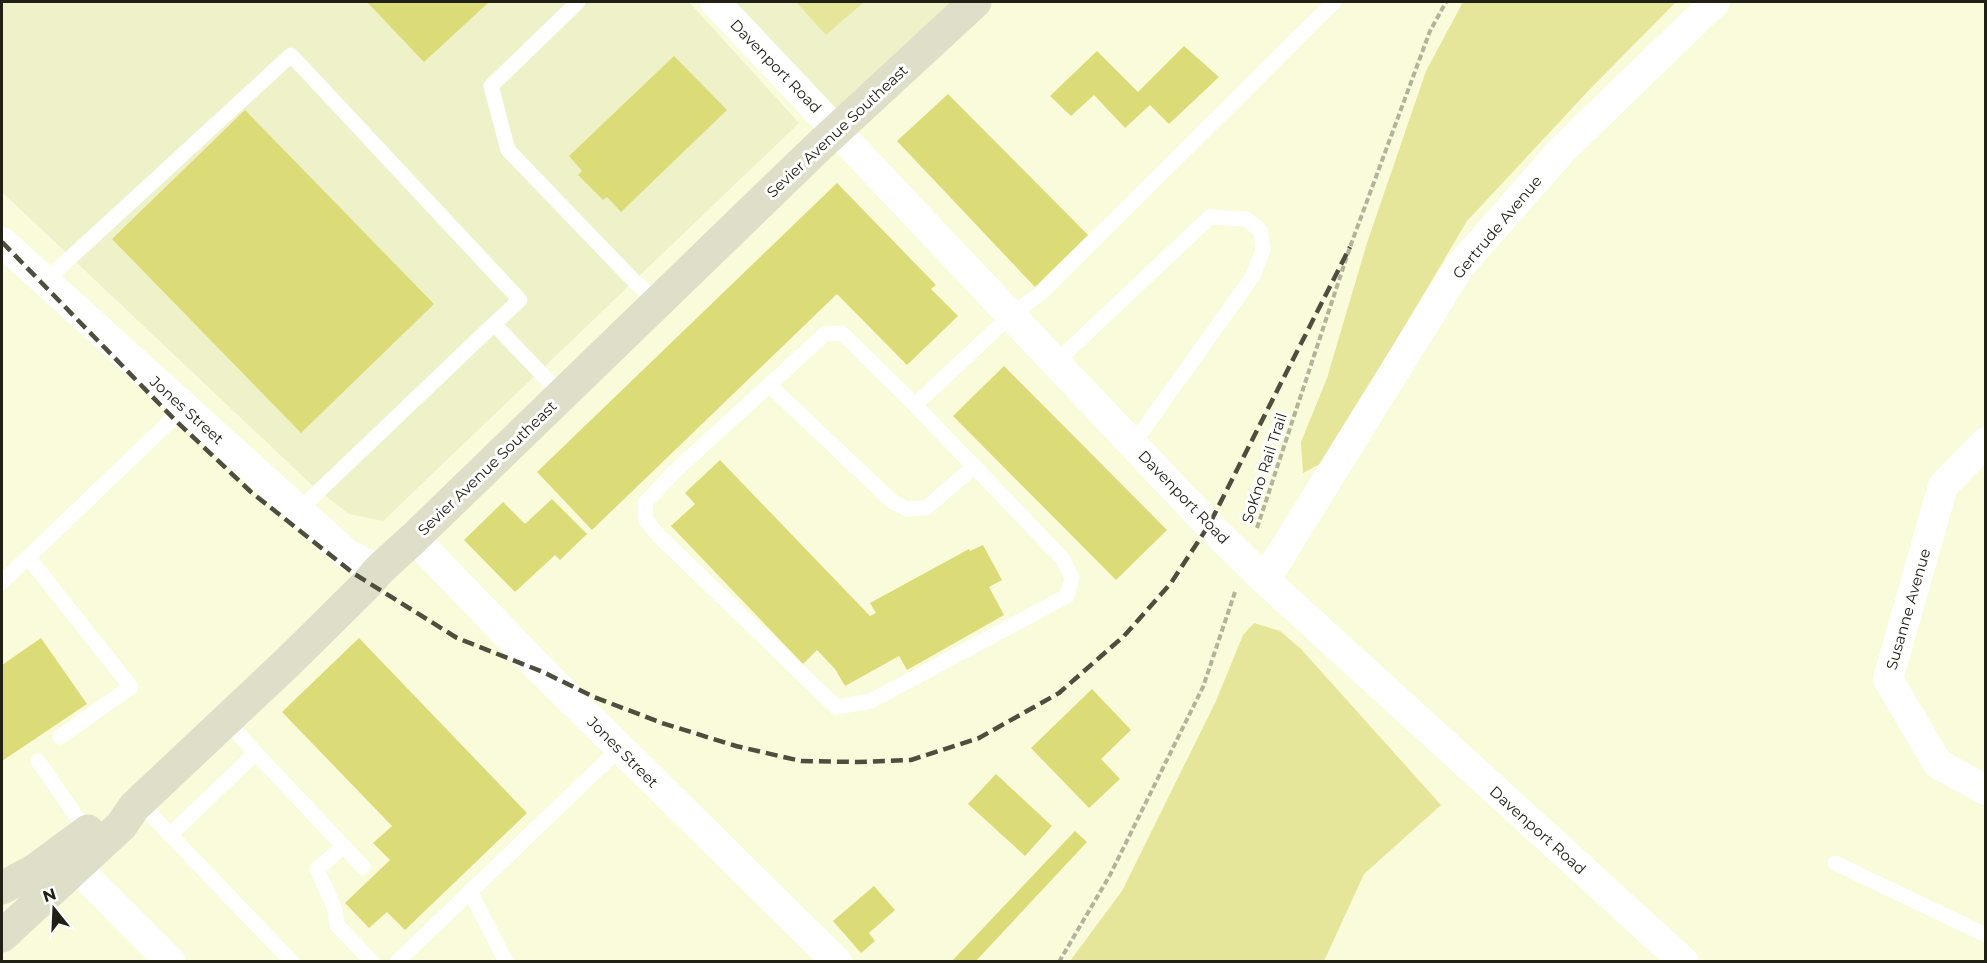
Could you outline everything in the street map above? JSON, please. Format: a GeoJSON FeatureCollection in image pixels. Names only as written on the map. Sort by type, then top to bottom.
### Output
{"type":"FeatureCollection","features":[{"type":"Feature","properties":{"kind":"main road","name":"Sevier Avenue Southeast"},"geometry":{"type":"LineString","coordinates":[[2,936],[121,826],[136,805],[296,654],[379,570],[837,129],[975,2]]}},
{"type":"Feature","properties":{"kind":"main road"},"geometry":{"type":"LineString","coordinates":[[2,888],[35,870],[107,816],[136,805]]}},
{"type":"Feature","properties":{"kind":"street","name":"Davenport Road"},"geometry":{"type":"LineString","coordinates":[[715,2],[1209,525],[1684,962]]}},
{"type":"Feature","properties":{"kind":"street","name":"Gertrude Avenue"},"geometry":{"type":"LineString","coordinates":[[1256,570],[1460,266],[1563,149],[1715,2]]}},
{"type":"Feature","properties":{"kind":"street","name":"Jones Street"},"geometry":{"type":"LineString","coordinates":[[2,242],[297,511],[347,554],[379,570]]}},
{"type":"Feature","properties":{"kind":"street","name":"Susanne Avenue"},"geometry":{"type":"LineString","coordinates":[[1986,442],[1943,486],[1888,679],[1938,764],[1986,790]]}},
{"type":"Feature","properties":{"kind":"street","name":"Jones Street"},"geometry":{"type":"LineString","coordinates":[[414,538],[619,749],[837,962]]}},
{"type":"Feature","properties":{"kind":"street"},"geometry":{"type":"LineString","coordinates":[[76,867],[171,962]]}},
{"type":"Feature","properties":{"kind":"lane"},"geometry":{"type":"LineString","coordinates":[[578,2],[491,86],[508,150],[634,281],[658,302]]}},
{"type":"Feature","properties":{"kind":"lane"},"geometry":{"type":"LineString","coordinates":[[915,405],[1011,315],[1041,293],[1334,2]]}},
{"type":"Feature","properties":{"kind":"lane"},"geometry":{"type":"LineString","coordinates":[[45,281],[291,55],[519,300],[297,511]]}},
{"type":"Feature","properties":{"kind":"lane"},"geometry":{"type":"LineString","coordinates":[[1056,362],[1210,217],[1246,219],[1260,230],[1263,250],[1253,276],[1133,444]]}},
{"type":"Feature","properties":{"kind":"lane"},"geometry":{"type":"LineString","coordinates":[[494,324],[562,395]]}},
{"type":"Feature","properties":{"kind":"lane"},"geometry":{"type":"LineString","coordinates":[[842,333],[975,466],[1063,560],[1072,578],[1067,596],[871,701],[836,707],[659,536],[646,520],[645,502],[674,472],[769,385],[825,334],[842,333]]}},
{"type":"Feature","properties":{"kind":"lane"},"geometry":{"type":"LineString","coordinates":[[769,385],[893,502],[907,509],[926,508],[975,466]]}},
{"type":"Feature","properties":{"kind":"lane"},"geometry":{"type":"LineString","coordinates":[[2,582],[184,408]]}},
{"type":"Feature","properties":{"kind":"lane"},"geometry":{"type":"LineString","coordinates":[[28,557],[131,687],[60,737]]}},
{"type":"Feature","properties":{"kind":"lane"},"geometry":{"type":"LineString","coordinates":[[225,720],[363,867]]}},
{"type":"Feature","properties":{"kind":"lane"},"geometry":{"type":"LineString","coordinates":[[397,962],[619,749]]}},
{"type":"Feature","properties":{"kind":"lane"},"geometry":{"type":"LineString","coordinates":[[170,835],[256,753]]}},
{"type":"Feature","properties":{"kind":"lane"},"geometry":{"type":"LineString","coordinates":[[38,761],[87,832]]}},
{"type":"Feature","properties":{"kind":"lane"},"geometry":{"type":"LineString","coordinates":[[136,805],[170,835],[292,962]]}},
{"type":"Feature","properties":{"kind":"lane"},"geometry":{"type":"LineString","coordinates":[[344,846],[317,869],[335,909],[337,925],[372,962]]}},
{"type":"Feature","properties":{"kind":"lane"},"geometry":{"type":"LineString","coordinates":[[1835,863],[1986,935]]}},
{"type":"Feature","properties":{"kind":"lane"},"geometry":{"type":"LineString","coordinates":[[470,891],[506,962]]}},
{"type":"Feature","properties":{"kind":"path","name":"SoKno Rail Trail"},"geometry":{"type":"LineString","coordinates":[[1059,962],[1110,875],[1203,687],[1256,570],[1350,247],[1430,31],[1446,2]]}},
{"type":"Feature","properties":{"kind":"shaded area"},"geometry":{"type":"Polygon","coordinates":[[[2,2],[689,2],[799,123],[383,521],[349,514],[314,487],[2,192],[2,2]]]}},
{"type":"Feature","properties":{"kind":"shaded area"},"geometry":{"type":"Polygon","coordinates":[[[715,2],[975,2],[837,129],[715,2]]]}},
{"type":"Feature","properties":{"kind":"green space"},"geometry":{"type":"Polygon","coordinates":[[[796,2],[864,2],[826,35],[796,2]]]}},
{"type":"Feature","properties":{"kind":"green space"},"geometry":{"type":"Polygon","coordinates":[[[1463,2],[1676,2],[1591,88],[1467,221],[1324,462],[1303,473],[1301,442],[1327,378],[1367,243],[1426,71],[1463,2]]]}},
{"type":"Feature","properties":{"kind":"green space"},"geometry":{"type":"Polygon","coordinates":[[[1254,623],[1280,631],[1301,649],[1441,805],[1364,874],[1324,961],[1070,961],[1122,891],[1216,701],[1243,635],[1254,623]]]}},
{"type":"Feature","properties":{"kind":"building"},"geometry":{"type":"Polygon","coordinates":[[[367,2],[489,2],[424,62],[367,2]]]}},
{"type":"Feature","properties":{"kind":"building"},"geometry":{"type":"Polygon","coordinates":[[[1184,46],[1219,77],[1169,124],[1150,105],[1125,128],[1094,95],[1071,116],[1050,96],[1097,51],[1138,92],[1184,46]]]}},
{"type":"Feature","properties":{"kind":"building"},"geometry":{"type":"Polygon","coordinates":[[[674,56],[727,110],[621,212],[607,197],[603,200],[578,175],[582,171],[569,156],[674,56]]]}},
{"type":"Feature","properties":{"kind":"building"},"geometry":{"type":"Polygon","coordinates":[[[948,94],[1088,235],[1035,287],[897,141],[948,94]]]}},
{"type":"Feature","properties":{"kind":"building"},"geometry":{"type":"Polygon","coordinates":[[[245,110],[434,304],[301,433],[112,239],[245,110]]]}},
{"type":"Feature","properties":{"kind":"building"},"geometry":{"type":"Polygon","coordinates":[[[837,183],[936,285],[931,289],[958,316],[907,365],[837,294],[592,530],[537,472],[837,183]]]}},
{"type":"Feature","properties":{"kind":"building"},"geometry":{"type":"Polygon","coordinates":[[[1004,366],[1167,530],[1116,580],[953,416],[1004,366]]]}},
{"type":"Feature","properties":{"kind":"building"},"geometry":{"type":"Polygon","coordinates":[[[720,460],[870,616],[876,613],[870,603],[969,549],[970,551],[983,545],[1002,580],[989,587],[1004,615],[907,670],[899,656],[845,686],[835,669],[817,650],[803,664],[671,526],[695,504],[685,493],[720,460]]]}},
{"type":"Feature","properties":{"kind":"building"},"geometry":{"type":"Polygon","coordinates":[[[552,499],[587,534],[560,560],[555,555],[515,592],[464,540],[503,502],[525,524],[552,499]]]}},
{"type":"Feature","properties":{"kind":"building"},"geometry":{"type":"Polygon","coordinates":[[[41,638],[87,704],[2,761],[2,665],[41,638]]]}},
{"type":"Feature","properties":{"kind":"building"},"geometry":{"type":"Polygon","coordinates":[[[359,638],[527,813],[405,930],[387,912],[369,928],[345,903],[390,860],[373,843],[392,826],[282,712],[359,638]]]}},
{"type":"Feature","properties":{"kind":"building"},"geometry":{"type":"Polygon","coordinates":[[[1092,689],[1131,730],[1101,759],[1120,779],[1089,808],[1031,748],[1092,689]]]}},
{"type":"Feature","properties":{"kind":"building"},"geometry":{"type":"Polygon","coordinates":[[[996,774],[1052,826],[1025,856],[968,804],[996,774]]]}},
{"type":"Feature","properties":{"kind":"building"},"geometry":{"type":"Polygon","coordinates":[[[1075,831],[1087,842],[975,962],[951,962],[1075,831]]]}},
{"type":"Feature","properties":{"kind":"building"},"geometry":{"type":"Polygon","coordinates":[[[874,886],[895,910],[869,933],[875,941],[861,953],[833,921],[874,886]]]}},
{"type":"Feature","properties":{"kind":"railway"},"geometry":{"type":"LineString","coordinates":[[2,242],[174,419],[251,492],[353,573],[457,638],[543,672],[594,697],[662,723],[736,746],[801,761],[857,762],[911,760],[979,738],[1059,693],[1124,636],[1171,583],[1209,525],[1350,247]]}}]}
